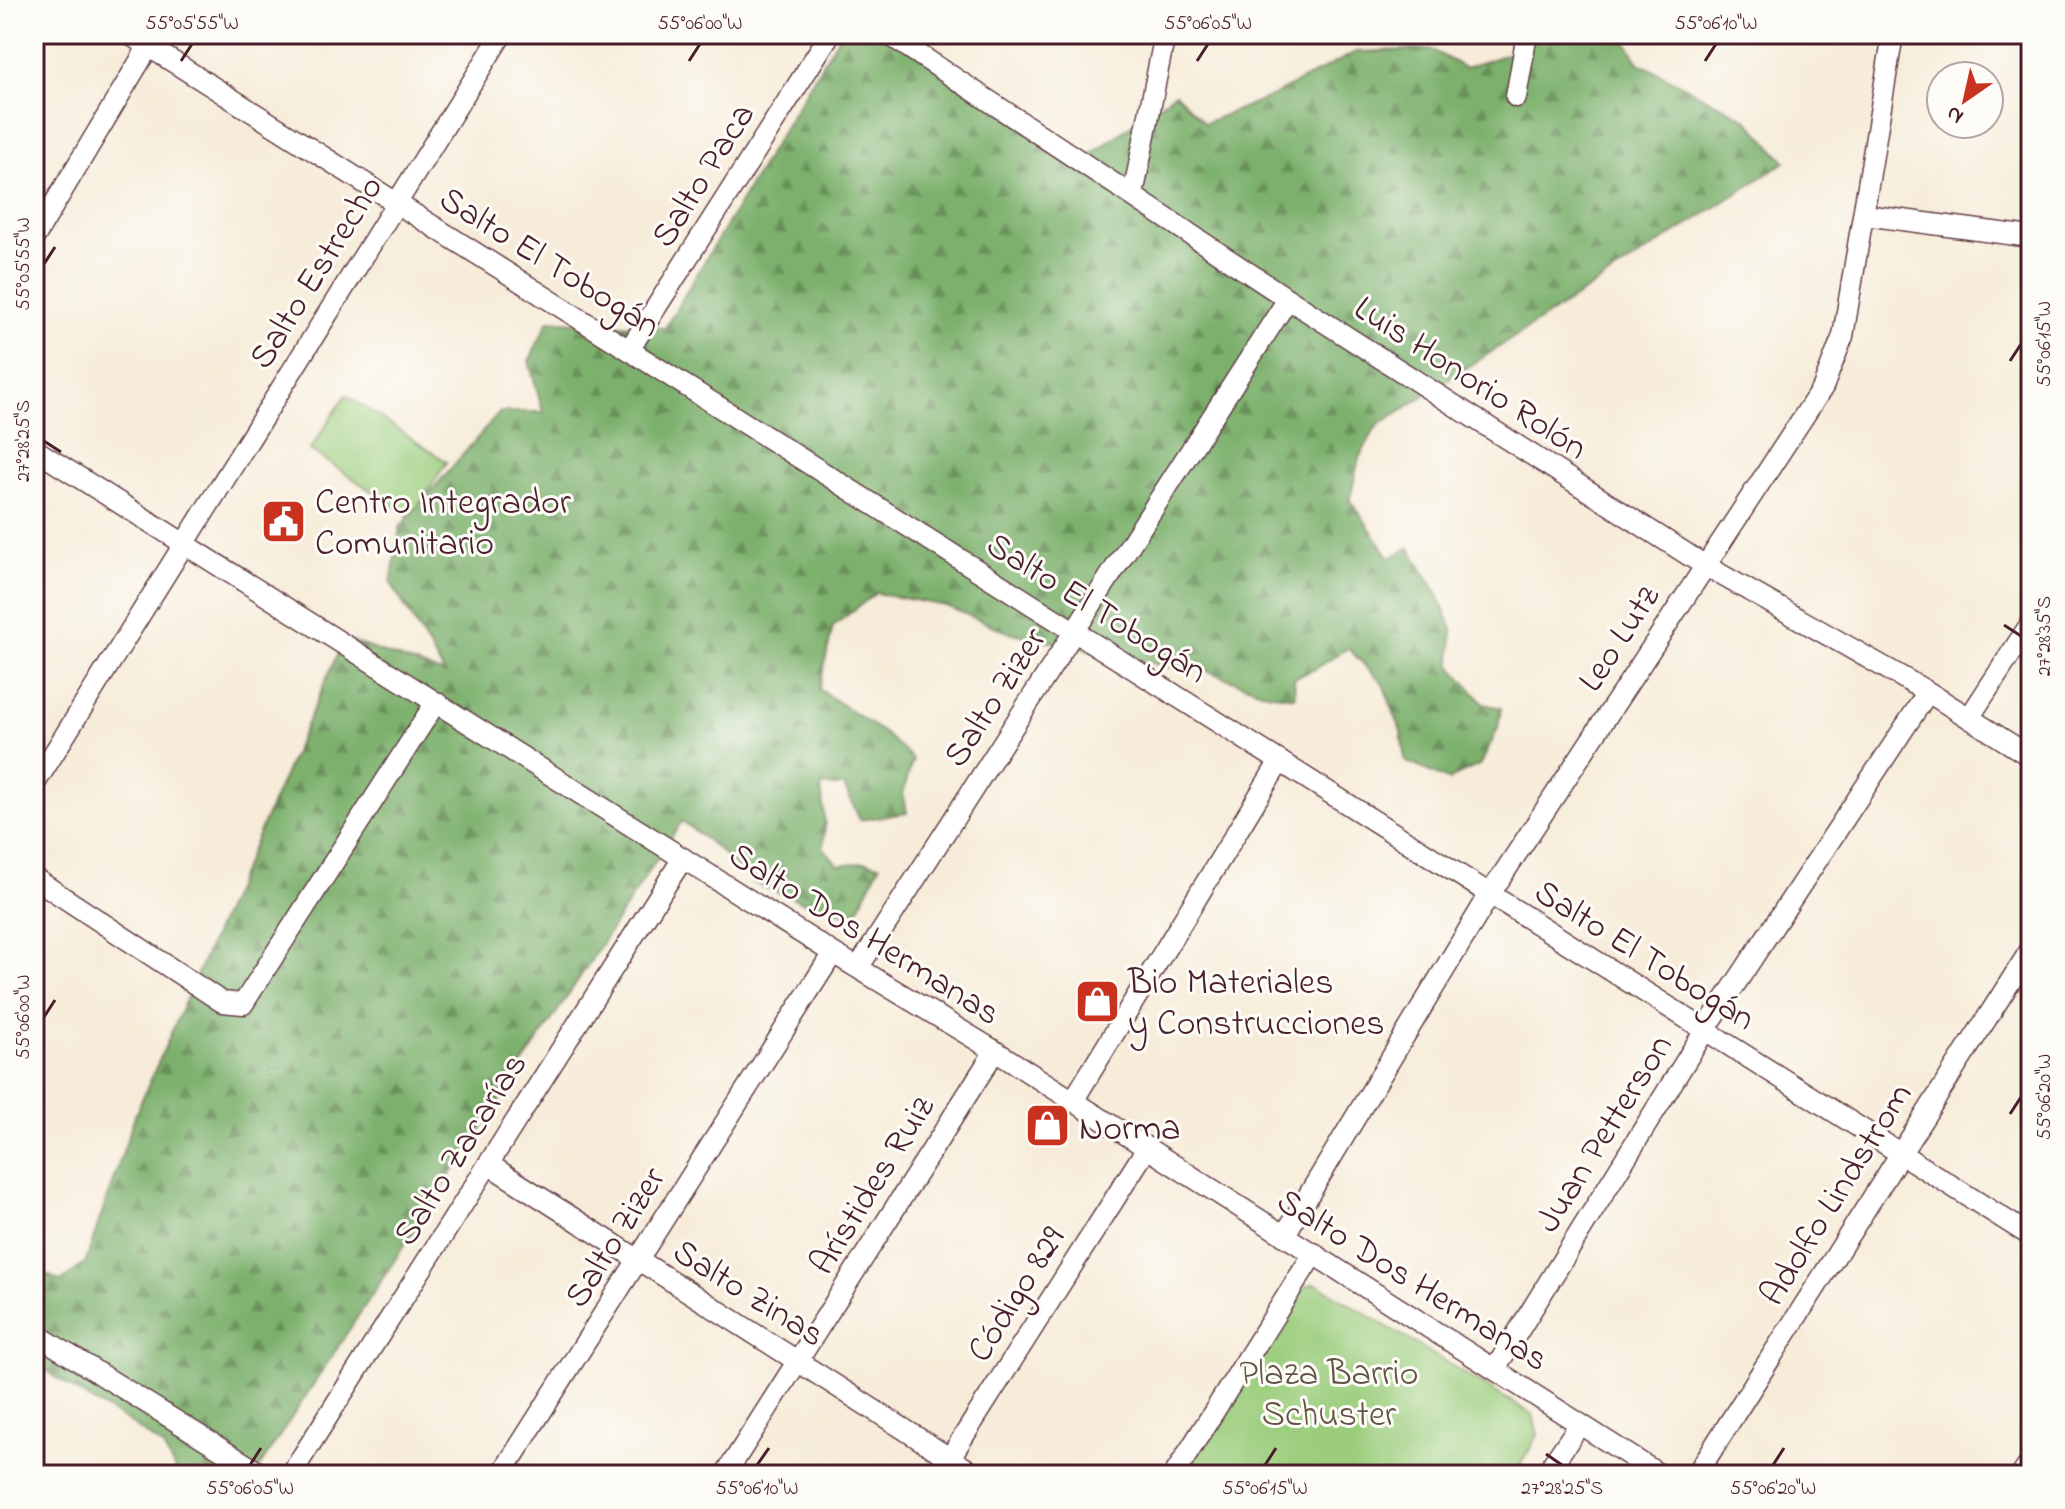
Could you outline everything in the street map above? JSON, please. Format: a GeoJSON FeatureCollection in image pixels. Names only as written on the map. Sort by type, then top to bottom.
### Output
{"type":"FeatureCollection","features":[{"type":"Feature","properties":{"kind":"street","name":"Salto El Tobogán"},"geometry":{"type":"LineString","coordinates":[[129,34],[152,40],[397,203],[2031,1236]]}},
{"type":"Feature","properties":{"kind":"street","name":"Salto Estrecho"},"geometry":{"type":"LineString","coordinates":[[34,785],[502,34]]}},
{"type":"Feature","properties":{"kind":"street","name":"Salto Paca"},"geometry":{"type":"LineString","coordinates":[[629,350],[830,34]]}},
{"type":"Feature","properties":{"kind":"street","name":"Luis Honorio Rolón"},"geometry":{"type":"LineString","coordinates":[[888,34],[1288,299],[1704,565],[1928,692],[2031,757]]}},
{"type":"Feature","properties":{"kind":"street"},"geometry":{"type":"LineString","coordinates":[[1133,195],[1165,34]]}},
{"type":"Feature","properties":{"kind":"street"},"geometry":{"type":"LineString","coordinates":[[1516,97],[1527,34]]}},
{"type":"Feature","properties":{"kind":"street","name":"Leo Lutz"},"geometry":{"type":"LineString","coordinates":[[1284,1236],[1490,894],[1823,387],[1843,336],[1893,34]]}},
{"type":"Feature","properties":{"kind":"street"},"geometry":{"type":"LineString","coordinates":[[34,238],[152,40]]}},
{"type":"Feature","properties":{"kind":"street"},"geometry":{"type":"LineString","coordinates":[[1865,215],[2031,237]]}},
{"type":"Feature","properties":{"kind":"street","name":"Salto Zizer"},"geometry":{"type":"LineString","coordinates":[[858,968],[1288,299]]}},
{"type":"Feature","properties":{"kind":"street","name":"Salto Dos Hermanas"},"geometry":{"type":"LineString","coordinates":[[34,449],[833,953],[995,1051],[1660,1475]]}},
{"type":"Feature","properties":{"kind":"street"},"geometry":{"type":"LineString","coordinates":[[1969,718],[2031,623]]}},
{"type":"Feature","properties":{"kind":"street","name":"Juan Petterson"},"geometry":{"type":"LineString","coordinates":[[1495,1369],[1705,1030],[1928,692]]}},
{"type":"Feature","properties":{"kind":"street"},"geometry":{"type":"LineString","coordinates":[[34,878],[222,1002],[243,1004],[436,702]]}},
{"type":"Feature","properties":{"kind":"street"},"geometry":{"type":"LineString","coordinates":[[1073,1101],[1280,761]]}},
{"type":"Feature","properties":{"kind":"street","name":"Salto Zacarías"},"geometry":{"type":"LineString","coordinates":[[293,1475],[683,858]]}},
{"type":"Feature","properties":{"kind":"street","name":"Adolfo Lindstrom"},"geometry":{"type":"LineString","coordinates":[[1696,1475],[2031,949]]}},
{"type":"Feature","properties":{"kind":"street","name":"Salto Zizer"},"geometry":{"type":"LineString","coordinates":[[501,1475],[833,953]]}},
{"type":"Feature","properties":{"kind":"street","name":"Arístides Ruiz"},"geometry":{"type":"LineString","coordinates":[[725,1475],[995,1051]]}},
{"type":"Feature","properties":{"kind":"street","name":"Código 829"},"geometry":{"type":"LineString","coordinates":[[944,1467],[1147,1148]]}},
{"type":"Feature","properties":{"kind":"street","name":"Salto Zinas"},"geometry":{"type":"LineString","coordinates":[[488,1164],[797,1361],[944,1467],[976,1475]]}},
{"type":"Feature","properties":{"kind":"street"},"geometry":{"type":"LineString","coordinates":[[1174,1475],[1314,1253]]}},
{"type":"Feature","properties":{"kind":"street"},"geometry":{"type":"LineString","coordinates":[[34,1333],[263,1475]]}},
{"type":"Feature","properties":{"kind":"street"},"geometry":{"type":"LineString","coordinates":[[1545,1475],[1580,1424]]}},
{"type":"Feature","properties":{"kind":"street"},"geometry":{"type":"LineString","coordinates":[[2024,1475],[2031,1465]]}},
{"type":"Feature","properties":{"kind":"green space"},"geometry":{"type":"Polygon","coordinates":[[[840,34],[886,34],[1089,156],[1175,93],[1205,123],[1272,96],[1356,52],[1430,49],[1465,68],[1513,52],[1524,34],[1622,34],[1639,63],[1747,119],[1785,162],[1377,426],[1359,458],[1350,499],[1390,558],[1409,547],[1438,595],[1452,629],[1451,666],[1484,704],[1501,708],[1498,728],[1481,764],[1448,780],[1405,761],[1401,731],[1383,684],[1348,648],[1294,678],[1295,697],[1267,693],[1199,668],[1168,667],[1008,632],[946,606],[876,593],[833,626],[819,689],[885,734],[913,759],[903,793],[907,813],[860,820],[844,786],[821,786],[825,825],[823,847],[838,865],[867,862],[880,865],[856,914],[811,905],[754,883],[682,821],[254,1475],[210,1475],[206,1470],[178,1475],[163,1447],[34,1362],[34,1268],[61,1282],[85,1263],[136,1113],[344,639],[445,674],[391,583],[400,527],[500,412],[543,412],[529,361],[549,320],[665,328],[840,34]]]}},
{"type":"Feature","properties":{"kind":"green space"},"geometry":{"type":"Polygon","coordinates":[[[346,395],[447,462],[411,517],[310,450],[346,395]]]}},
{"type":"Feature","properties":{"kind":"green space","name":"Plaza Barrio Schuster"},"geometry":{"type":"Polygon","coordinates":[[[1315,1283],[1533,1415],[1538,1435],[1514,1475],[1179,1475],[1292,1292],[1315,1283]]]}},
{"type":"Feature","properties":{"kind":"place","name":"Centro Integrador Comunitario"},"geometry":{"type":"Point","coordinates":[284,521]}},
{"type":"Feature","properties":{"kind":"place","name":"Bio Materiales y Construcciones"},"geometry":{"type":"Point","coordinates":[1097,1001]}},
{"type":"Feature","properties":{"kind":"place","name":"Norma"},"geometry":{"type":"Point","coordinates":[1048,1126]}}]}
